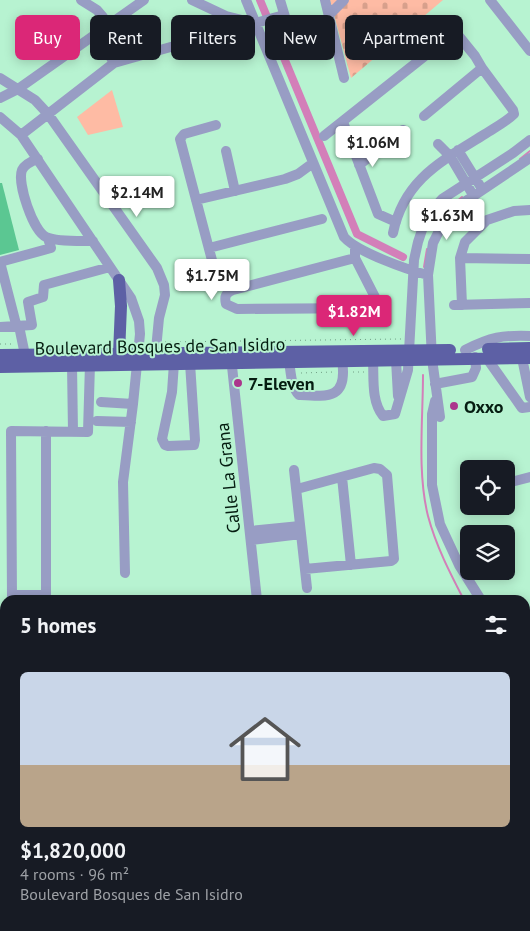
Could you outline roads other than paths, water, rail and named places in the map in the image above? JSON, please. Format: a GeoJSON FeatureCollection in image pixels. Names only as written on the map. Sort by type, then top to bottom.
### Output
{"type":"FeatureCollection","features":[{"type":"Feature","properties":{"kind":"main road"},"geometry":{"type":"LineString","coordinates":[[119,280],[121,306],[120,354]]}},
{"type":"Feature","properties":{"kind":"main road","name":"Boulevard Bosques de San Isidro"},"geometry":{"type":"LineString","coordinates":[[0,355],[21,351],[120,354],[138,359]]}},
{"type":"Feature","properties":{"kind":"main road","name":"Boulevard Bosques de San Isidro"},"geometry":{"type":"LineString","coordinates":[[156,353],[174,363],[190,363],[231,357],[527,355]]}},
{"type":"Feature","properties":{"kind":"main road","name":"Boulevard Bosques de San Isidro"},"geometry":{"type":"LineString","coordinates":[[0,367],[90,364],[138,359],[156,353],[289,361],[373,360],[406,356]]}},
{"type":"Feature","properties":{"kind":"main road","name":"Boulevard Bosques de San Isidro"},"geometry":{"type":"LineString","coordinates":[[475,355],[527,355]]}},
{"type":"Feature","properties":{"kind":"street"},"geometry":{"type":"LineString","coordinates":[[81,0],[102,15]]}},
{"type":"Feature","properties":{"kind":"street"},"geometry":{"type":"LineString","coordinates":[[122,15],[144,0]]}},
{"type":"Feature","properties":{"kind":"street"},"geometry":{"type":"LineString","coordinates":[[192,0],[226,16],[263,21]]}},
{"type":"Feature","properties":{"kind":"street"},"geometry":{"type":"LineString","coordinates":[[246,0],[263,21],[311,160],[344,237],[355,246],[413,272],[428,275]]}},
{"type":"Feature","properties":{"kind":"street"},"geometry":{"type":"LineString","coordinates":[[280,0],[284,15]]}},
{"type":"Feature","properties":{"kind":"street"},"geometry":{"type":"LineString","coordinates":[[329,15],[344,0]]}},
{"type":"Feature","properties":{"kind":"street"},"geometry":{"type":"LineString","coordinates":[[490,0],[530,51]]}},
{"type":"Feature","properties":{"kind":"street"},"geometry":{"type":"LineString","coordinates":[[327,1],[329,15]]}},
{"type":"Feature","properties":{"kind":"street"},"geometry":{"type":"LineString","coordinates":[[21,134],[114,63],[263,21]]}},
{"type":"Feature","properties":{"kind":"street"},"geometry":{"type":"LineString","coordinates":[[324,136],[343,122],[452,28],[475,56],[514,114],[428,171],[413,187],[401,206],[393,233]]}},
{"type":"Feature","properties":{"kind":"street"},"geometry":{"type":"LineString","coordinates":[[0,98],[18,89],[90,37]]}},
{"type":"Feature","properties":{"kind":"street"},"geometry":{"type":"LineString","coordinates":[[335,40],[344,78]]}},
{"type":"Feature","properties":{"kind":"street"},"geometry":{"type":"LineString","coordinates":[[424,116],[482,68]]}},
{"type":"Feature","properties":{"kind":"street"},"geometry":{"type":"LineString","coordinates":[[0,78],[34,100],[48,114],[157,268],[161,276],[165,295],[159,318],[156,353]]}},
{"type":"Feature","properties":{"kind":"street"},"geometry":{"type":"LineString","coordinates":[[3,119],[21,134],[131,298],[136,309],[139,321],[138,359],[122,482],[125,573]]}},
{"type":"Feature","properties":{"kind":"street"},"geometry":{"type":"LineString","coordinates":[[343,122],[378,214],[396,222]]}},
{"type":"Feature","properties":{"kind":"street"},"geometry":{"type":"LineString","coordinates":[[213,264],[180,139],[181,136],[216,125]]}},
{"type":"Feature","properties":{"kind":"street"},"geometry":{"type":"LineString","coordinates":[[359,165],[403,130]]}},
{"type":"Feature","properties":{"kind":"street"},"geometry":{"type":"LineString","coordinates":[[373,360],[375,396],[378,410],[383,416],[391,416],[395,414],[399,406],[406,356],[413,272],[418,242],[432,210],[442,199],[530,140]]}},
{"type":"Feature","properties":{"kind":"street"},"geometry":{"type":"LineString","coordinates":[[438,144],[454,153],[478,192]]}},
{"type":"Feature","properties":{"kind":"street"},"geometry":{"type":"LineString","coordinates":[[226,151],[235,191]]}},
{"type":"Feature","properties":{"kind":"street"},"geometry":{"type":"LineString","coordinates":[[440,417],[432,355],[428,275],[433,243],[446,216],[478,192],[530,158]]}},
{"type":"Feature","properties":{"kind":"street"},"geometry":{"type":"LineString","coordinates":[[38,159],[22,168],[21,177],[23,191],[34,223],[40,233],[48,238],[93,242]]}},
{"type":"Feature","properties":{"kind":"street"},"geometry":{"type":"LineString","coordinates":[[196,200],[285,180],[298,174],[311,160]]}},
{"type":"Feature","properties":{"kind":"street"},"geometry":{"type":"LineString","coordinates":[[530,210],[514,211],[487,220],[465,242],[460,258],[458,305],[530,304]]}},
{"type":"Feature","properties":{"kind":"street"},"geometry":{"type":"LineString","coordinates":[[209,248],[322,219]]}},
{"type":"Feature","properties":{"kind":"street"},"geometry":{"type":"LineString","coordinates":[[21,351],[17,325],[0,262],[51,248],[48,238]]}},
{"type":"Feature","properties":{"kind":"street"},"geometry":{"type":"LineString","coordinates":[[355,246],[355,258],[377,302],[377,306],[373,308],[236,309],[226,304],[224,298],[227,292],[233,290],[355,258]]}},
{"type":"Feature","properties":{"kind":"street"},"geometry":{"type":"LineString","coordinates":[[460,258],[530,258]]}},
{"type":"Feature","properties":{"kind":"street"},"geometry":{"type":"LineString","coordinates":[[0,327],[32,325],[28,302],[43,298],[44,285],[110,267]]}},
{"type":"Feature","properties":{"kind":"street","name":"Boulevard Bosques de San Isidro"},"geometry":{"type":"LineString","coordinates":[[475,355],[484,340],[504,335],[530,336]]}},
{"type":"Feature","properties":{"kind":"street"},"geometry":{"type":"LineString","coordinates":[[435,384],[472,376],[476,368],[475,355]]}},
{"type":"Feature","properties":{"kind":"street"},"geometry":{"type":"LineString","coordinates":[[475,355],[522,408],[530,407]]}},
{"type":"Feature","properties":{"kind":"street"},"geometry":{"type":"LineString","coordinates":[[527,355],[530,397]]}},
{"type":"Feature","properties":{"kind":"street"},"geometry":{"type":"LineString","coordinates":[[399,406],[406,356]]}},
{"type":"Feature","properties":{"kind":"street","name":"Calle La Grana"},"geometry":{"type":"LineString","coordinates":[[231,357],[256,595]]}},
{"type":"Feature","properties":{"kind":"street"},"geometry":{"type":"LineString","coordinates":[[289,361],[296,393],[299,396],[322,397],[331,396],[339,387],[343,372],[342,360]]}},
{"type":"Feature","properties":{"kind":"street"},"geometry":{"type":"LineString","coordinates":[[174,363],[172,392],[162,439],[164,446],[194,445],[190,363]]}},
{"type":"Feature","properties":{"kind":"street"},"geometry":{"type":"LineString","coordinates":[[12,595],[10,431],[88,432],[90,364]]}},
{"type":"Feature","properties":{"kind":"street"},"geometry":{"type":"LineString","coordinates":[[72,365],[73,432]]}},
{"type":"Feature","properties":{"kind":"street"},"geometry":{"type":"LineString","coordinates":[[437,395],[432,414],[432,485],[436,510],[440,524],[459,565],[478,595]]}},
{"type":"Feature","properties":{"kind":"street"},"geometry":{"type":"LineString","coordinates":[[101,402],[133,404]]}},
{"type":"Feature","properties":{"kind":"street"},"geometry":{"type":"LineString","coordinates":[[97,421],[131,422]]}},
{"type":"Feature","properties":{"kind":"street"},"geometry":{"type":"LineString","coordinates":[[46,431],[46,595]]}},
{"type":"Feature","properties":{"kind":"street"},"geometry":{"type":"LineString","coordinates":[[297,489],[374,468],[380,469],[387,475],[394,559],[391,561],[305,569]]}},
{"type":"Feature","properties":{"kind":"street"},"geometry":{"type":"LineString","coordinates":[[294,470],[307,588]]}},
{"type":"Feature","properties":{"kind":"street"},"geometry":{"type":"LineString","coordinates":[[515,481],[530,477]]}},
{"type":"Feature","properties":{"kind":"street"},"geometry":{"type":"LineString","coordinates":[[342,478],[351,565]]}},
{"type":"Feature","properties":{"kind":"street"},"geometry":{"type":"LineString","coordinates":[[250,535],[301,530]]}},
{"type":"Feature","properties":{"kind":"waterway"},"geometry":{"type":"LineString","coordinates":[[260,0],[357,234],[403,257]]}},
{"type":"Feature","properties":{"kind":"waterway"},"geometry":{"type":"LineString","coordinates":[[520,159],[530,151]]}},
{"type":"Feature","properties":{"kind":"waterway"},"geometry":{"type":"LineString","coordinates":[[435,228],[443,213],[462,197]]}},
{"type":"Feature","properties":{"kind":"waterway"},"geometry":{"type":"LineString","coordinates":[[424,267],[427,249]]}},
{"type":"Feature","properties":{"kind":"waterway"},"geometry":{"type":"LineString","coordinates":[[423,375],[421,446],[425,499],[435,538],[462,595]]}},
{"type":"Feature","properties":{"kind":"place","name":"7-Eleven"},"geometry":{"type":"Point","coordinates":[238,383]}},
{"type":"Feature","properties":{"kind":"place","name":"Oxxo"},"geometry":{"type":"Point","coordinates":[454,406]}}]}
